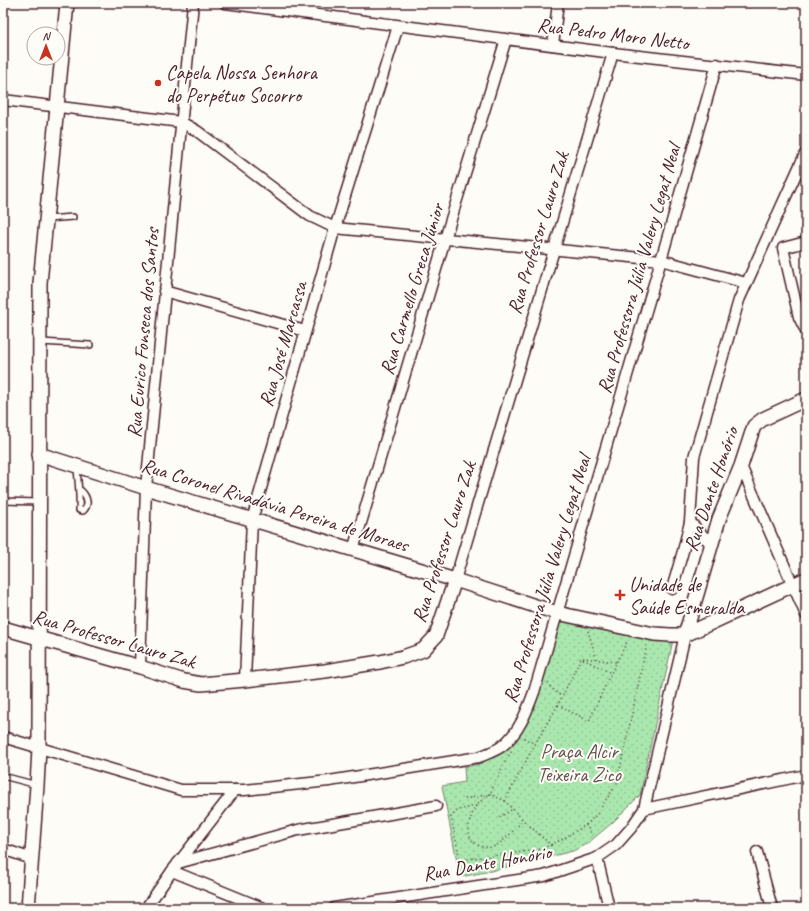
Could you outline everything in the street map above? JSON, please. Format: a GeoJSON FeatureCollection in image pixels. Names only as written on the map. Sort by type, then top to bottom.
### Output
{"type":"FeatureCollection","features":[{"type":"Feature","properties":{"kind":"street"},"geometry":{"type":"LineString","coordinates":[[30,908],[38,748],[40,283],[67,3]]}},
{"type":"Feature","properties":{"kind":"street","name":"Rua Eurico Fonseca dos Santos"},"geometry":{"type":"LineString","coordinates":[[140,667],[146,488],[193,3]]}},
{"type":"Feature","properties":{"kind":"street","name":"Rua Pedro Moro Netto"},"geometry":{"type":"LineString","coordinates":[[226,3],[612,53],[806,74]]}},
{"type":"Feature","properties":{"kind":"street"},"geometry":{"type":"LineString","coordinates":[[310,14],[312,3]]}},
{"type":"Feature","properties":{"kind":"street"},"geometry":{"type":"LineString","coordinates":[[553,45],[558,3]]}},
{"type":"Feature","properties":{"kind":"street","name":"Rua José Marcassa"},"geometry":{"type":"LineString","coordinates":[[245,680],[252,520],[335,228],[398,26]]}},
{"type":"Feature","properties":{"kind":"street","name":"Rua Carmello Greca Júnior"},"geometry":{"type":"LineString","coordinates":[[353,550],[506,39]]}},
{"type":"Feature","properties":{"kind":"street","name":"Rua Professor Lauro Zak"},"geometry":{"type":"LineString","coordinates":[[3,628],[140,667],[184,682],[201,684],[325,671],[380,662],[403,657],[423,650],[436,636],[455,580],[612,53]]}},
{"type":"Feature","properties":{"kind":"street","name":"Rua Professora Júlia Valery Legat Neal"},"geometry":{"type":"LineString","coordinates":[[3,737],[181,790],[236,790],[328,781],[479,757],[502,747],[515,731],[526,713],[661,260],[717,64]]}},
{"type":"Feature","properties":{"kind":"street"},"geometry":{"type":"LineString","coordinates":[[3,100],[181,122],[197,131],[310,216],[335,228],[661,260],[746,283]]}},
{"type":"Feature","properties":{"kind":"street"},"geometry":{"type":"LineString","coordinates":[[672,589],[684,551],[690,522],[694,457],[739,300],[806,152]]}},
{"type":"Feature","properties":{"kind":"street"},"geometry":{"type":"LineString","coordinates":[[806,242],[783,248],[799,318],[806,331]]}},
{"type":"Feature","properties":{"kind":"street"},"geometry":{"type":"LineString","coordinates":[[164,291],[305,331]]}},
{"type":"Feature","properties":{"kind":"street","name":"Rua Dante Honório"},"geometry":{"type":"LineString","coordinates":[[334,908],[544,876],[597,858],[616,845],[631,828],[644,809],[685,634],[709,542],[741,466],[754,426],[763,419],[806,399]]}},
{"type":"Feature","properties":{"kind":"street","name":"Rua Coronel Rivadávia Pereira de Moraes"},"geometry":{"type":"LineString","coordinates":[[39,454],[146,488],[455,580],[557,613],[654,634],[670,636],[685,634]]}},
{"type":"Feature","properties":{"kind":"street"},"geometry":{"type":"LineString","coordinates":[[741,466],[806,615]]}},
{"type":"Feature","properties":{"kind":"street"},"geometry":{"type":"LineString","coordinates":[[690,522],[709,542]]}},
{"type":"Feature","properties":{"kind":"street"},"geometry":{"type":"LineString","coordinates":[[685,634],[806,579]]}},
{"type":"Feature","properties":{"kind":"street"},"geometry":{"type":"LineString","coordinates":[[644,809],[806,775]]}},
{"type":"Feature","properties":{"kind":"street"},"geometry":{"type":"LineString","coordinates":[[146,908],[175,867],[236,790]]}},
{"type":"Feature","properties":{"kind":"street"},"geometry":{"type":"LineString","coordinates":[[175,867],[298,830],[436,806]]}},
{"type":"Feature","properties":{"kind":"street"},"geometry":{"type":"LineString","coordinates":[[3,849],[32,859]]}},
{"type":"Feature","properties":{"kind":"street"},"geometry":{"type":"LineString","coordinates":[[757,852],[772,908]]}},
{"type":"Feature","properties":{"kind":"street"},"geometry":{"type":"LineString","coordinates":[[597,858],[610,908]]}},
{"type":"Feature","properties":{"kind":"street"},"geometry":{"type":"LineString","coordinates":[[175,867],[263,908]]}},
{"type":"Feature","properties":{"kind":"lane"},"geometry":{"type":"LineString","coordinates":[[46,219],[72,218]]}},
{"type":"Feature","properties":{"kind":"lane"},"geometry":{"type":"LineString","coordinates":[[40,342],[90,345]]}},
{"type":"Feature","properties":{"kind":"lane"},"geometry":{"type":"LineString","coordinates":[[77,466],[79,489]]}},
{"type":"Feature","properties":{"kind":"lane"},"geometry":{"type":"LineString","coordinates":[[3,501],[39,502]]}},
{"type":"Feature","properties":{"kind":"lane"},"geometry":{"type":"LineString","coordinates":[[3,776],[37,786]]}},
{"type":"Feature","properties":{"kind":"path"},"geometry":{"type":"LineString","coordinates":[[586,625],[597,660]]}},
{"type":"Feature","properties":{"kind":"path"},"geometry":{"type":"LineString","coordinates":[[558,705],[589,721],[630,634]]}},
{"type":"Feature","properties":{"kind":"path"},"geometry":{"type":"LineString","coordinates":[[476,806],[458,810],[451,817],[460,860],[536,850],[551,845],[586,825],[597,814],[617,783],[648,638]]}},
{"type":"Feature","properties":{"kind":"path"},"geometry":{"type":"LineString","coordinates":[[581,658],[617,662]]}},
{"type":"Feature","properties":{"kind":"path"},"geometry":{"type":"LineString","coordinates":[[581,658],[611,673]]}},
{"type":"Feature","properties":{"kind":"path"},"geometry":{"type":"LineString","coordinates":[[505,801],[534,744],[558,705],[581,658]]}},
{"type":"Feature","properties":{"kind":"path"},"geometry":{"type":"LineString","coordinates":[[547,682],[551,688],[562,697]]}},
{"type":"Feature","properties":{"kind":"path"},"geometry":{"type":"LineString","coordinates":[[522,737],[534,744]]}},
{"type":"Feature","properties":{"kind":"path"},"geometry":{"type":"LineString","coordinates":[[513,750],[506,759],[490,794],[476,806],[470,819],[469,834],[474,843],[483,847],[492,847],[523,820]]}},
{"type":"Feature","properties":{"kind":"path"},"geometry":{"type":"LineString","coordinates":[[465,799],[490,794],[505,801],[523,820],[551,845]]}},
{"type":"Feature","properties":{"kind":"path"},"geometry":{"type":"LineString","coordinates":[[500,817],[513,809]]}},
{"type":"Feature","properties":{"kind":"path"},"geometry":{"type":"LineString","coordinates":[[586,825],[594,838]]}},
{"type":"Feature","properties":{"kind":"green space","name":"Praça Alcir Teixeira Zico"},"geometry":{"type":"Polygon","coordinates":[[[559,620],[673,640],[640,795],[612,823],[588,843],[573,851],[460,877],[442,786],[465,782],[464,767],[480,764],[503,751],[517,736],[559,620]]]}},
{"type":"Feature","properties":{"kind":"waterway"},"geometry":{"type":"LineString","coordinates":[[3,903],[10,908]]}},
{"type":"Feature","properties":{"kind":"place","name":"Capela Nossa Senhora do Perpétuo Socorro"},"geometry":{"type":"Point","coordinates":[158,83]}},
{"type":"Feature","properties":{"kind":"place","name":"Unidade de Saúde Esmeralda"},"geometry":{"type":"Point","coordinates":[620,595]}}]}
